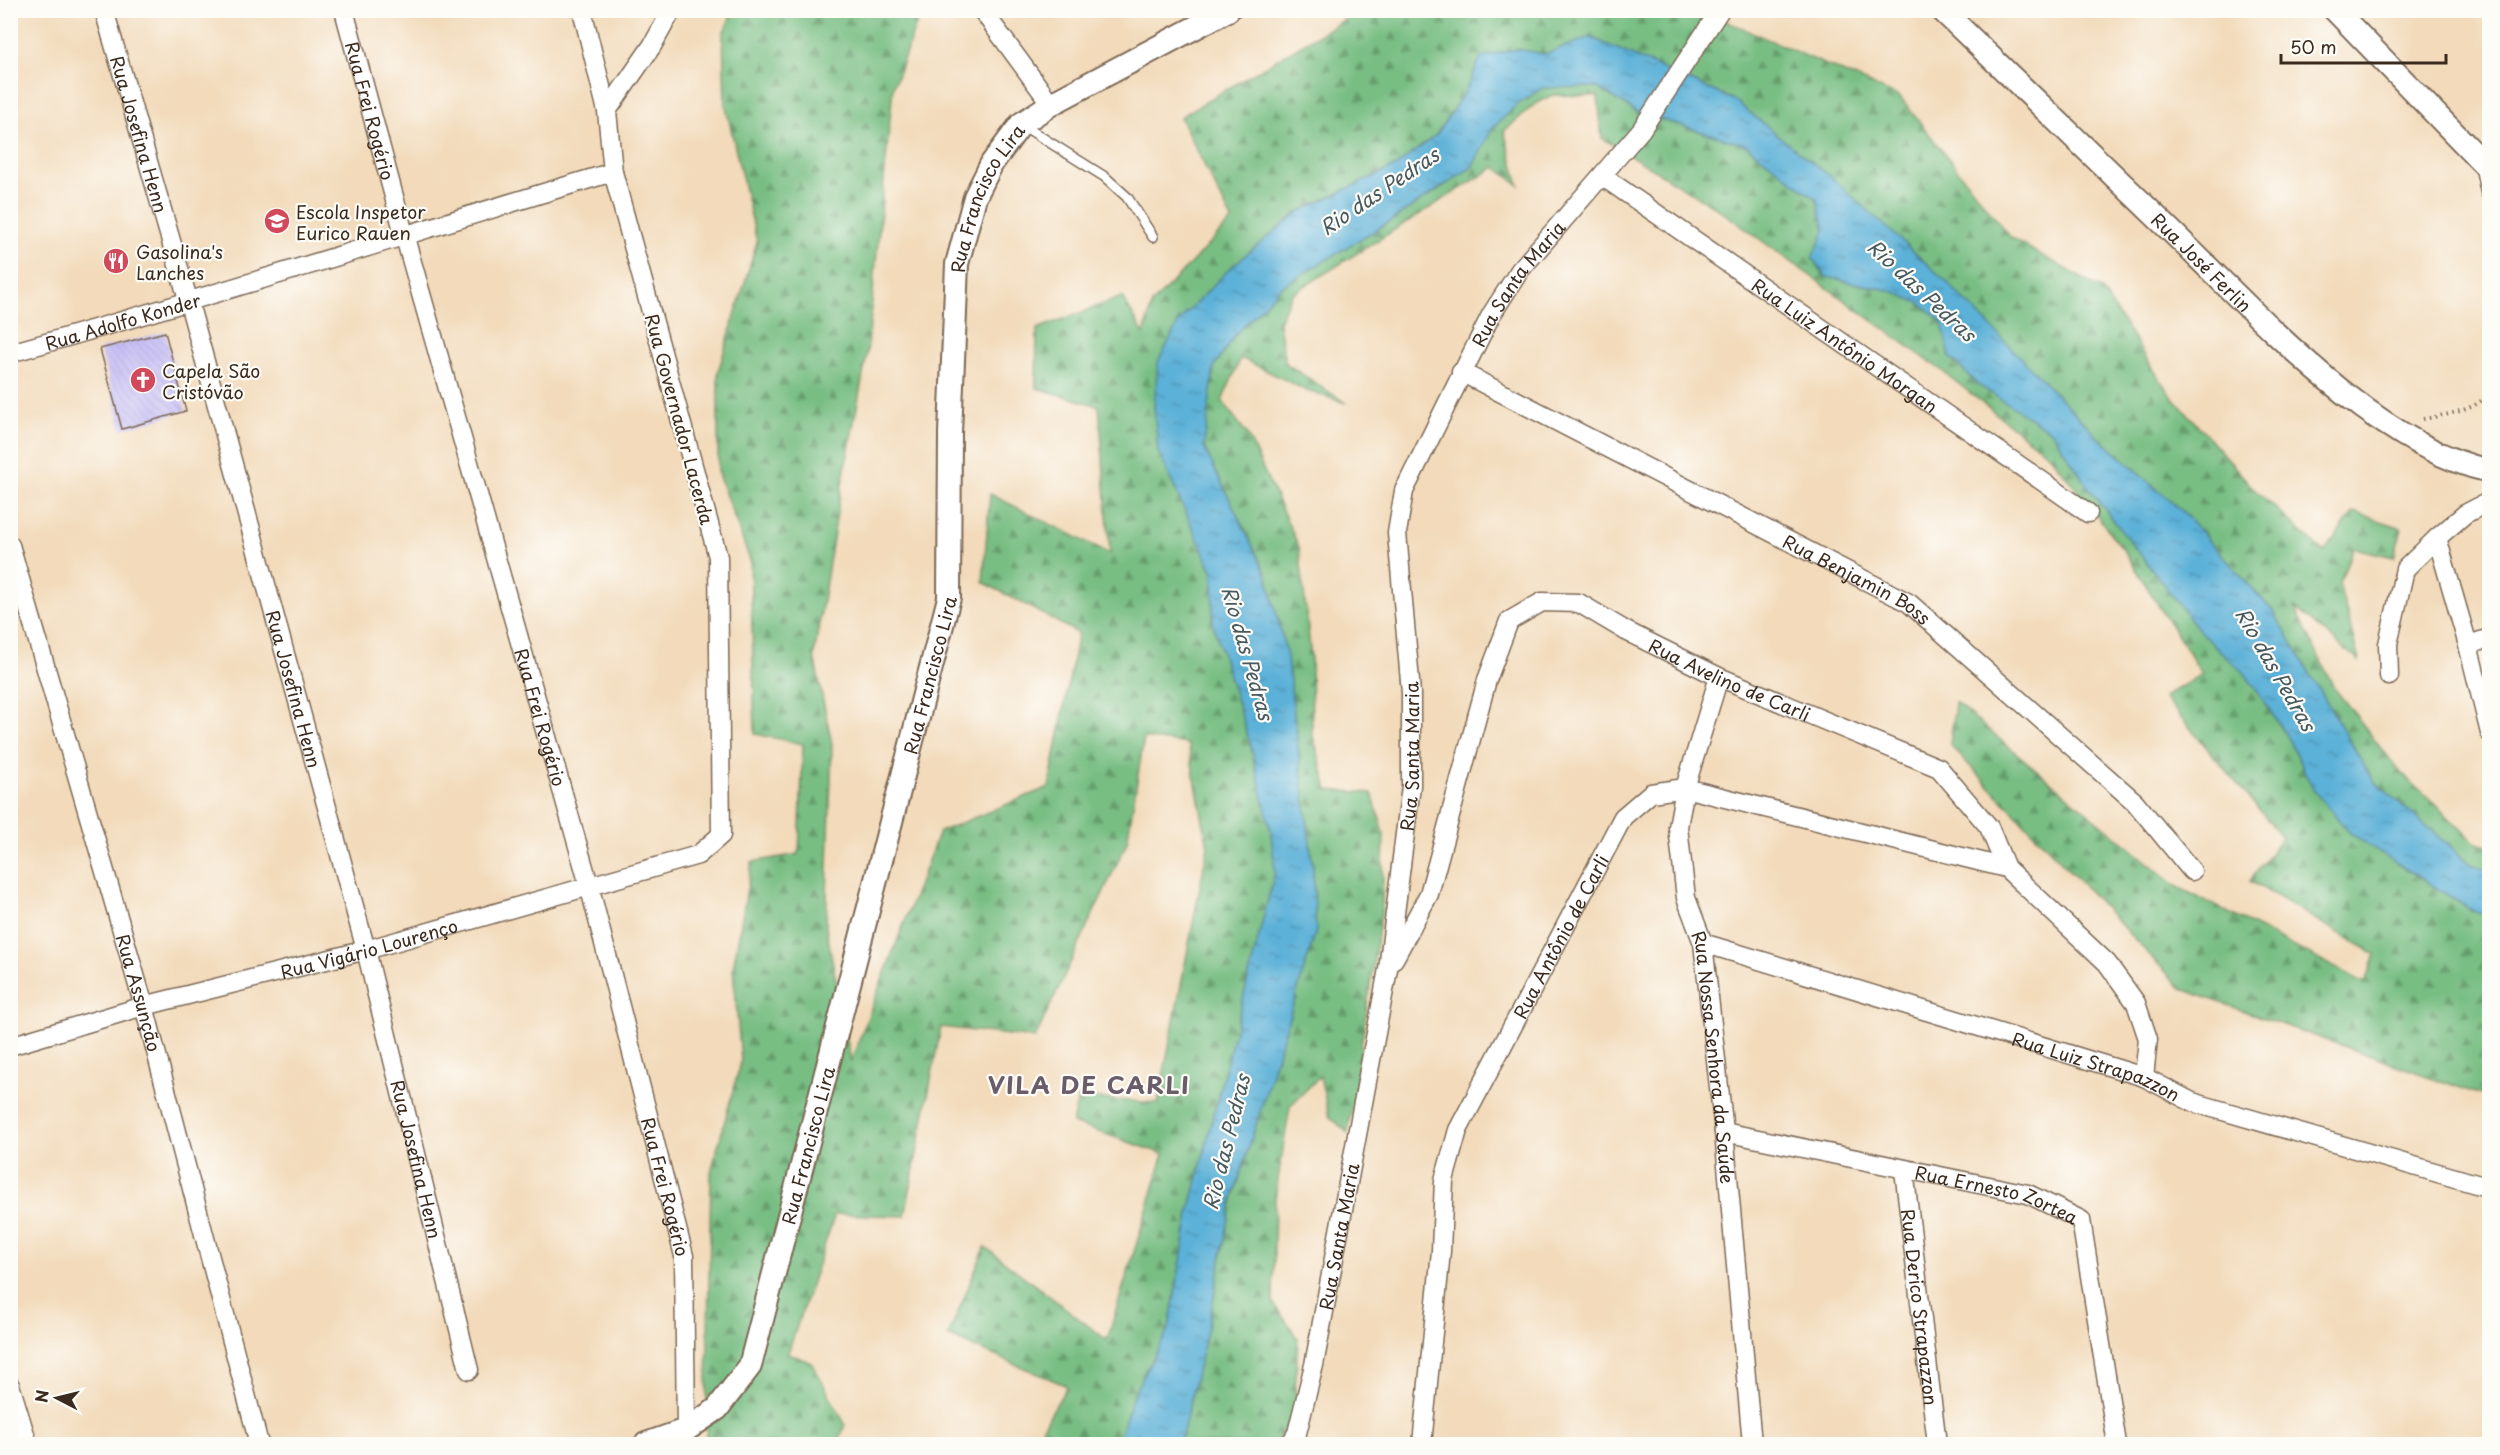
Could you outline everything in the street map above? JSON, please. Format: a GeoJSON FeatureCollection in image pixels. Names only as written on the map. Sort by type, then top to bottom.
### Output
{"type":"FeatureCollection","features":[{"type":"Feature","properties":{"kind":"street","name":"Rua Josefina Henn"},"geometry":{"type":"LineString","coordinates":[[104,10],[189,303],[366,950],[469,1370]]}},
{"type":"Feature","properties":{"kind":"street","name":"Rua Frei Rogério"},"geometry":{"type":"LineString","coordinates":[[344,10],[404,234],[589,885],[684,1256],[686,1430]]}},
{"type":"Feature","properties":{"kind":"street","name":"Rua Governador Lacerda"},"geometry":{"type":"LineString","coordinates":[[582,10],[607,111],[613,172],[718,557],[721,835]]}},
{"type":"Feature","properties":{"kind":"street"},"geometry":{"type":"LineString","coordinates":[[607,111],[652,46],[672,10]]}},
{"type":"Feature","properties":{"kind":"street"},"geometry":{"type":"LineString","coordinates":[[982,10],[1051,104]]}},
{"type":"Feature","properties":{"kind":"street","name":"Rua Francisco Lira"},"geometry":{"type":"LineString","coordinates":[[646,1444],[686,1430],[717,1409],[750,1366],[949,598],[950,433],[957,264],[975,197],[992,163],[1021,124],[1051,104],[1228,10]]}},
{"type":"Feature","properties":{"kind":"street","name":"Rua José Ferlin"},"geometry":{"type":"LineString","coordinates":[[1942,10],[2289,345],[2362,407],[2452,460],[2490,471]]}},
{"type":"Feature","properties":{"kind":"street"},"geometry":{"type":"LineString","coordinates":[[2335,10],[2487,165],[2490,192]]}},
{"type":"Feature","properties":{"kind":"street","name":"Rua Santa Maria"},"geometry":{"type":"LineString","coordinates":[[1290,1444],[1297,1433],[1314,1365],[1388,969],[1411,786],[1411,693],[1397,534],[1404,491],[1461,372],[1491,315],[1520,270],[1641,130],[1719,14]]}},
{"type":"Feature","properties":{"kind":"street","name":"Rua Adolfo Konder"},"geometry":{"type":"LineString","coordinates":[[10,353],[189,303],[404,234],[613,172]]}},
{"type":"Feature","properties":{"kind":"street","name":"Rua Luiz Antônio Morgan"},"geometry":{"type":"LineString","coordinates":[[1602,176],[2088,513]]}},
{"type":"Feature","properties":{"kind":"street","name":"Rua Benjamin Boss"},"geometry":{"type":"LineString","coordinates":[[1461,372],[1909,603],[2135,802],[2192,871]]}},
{"type":"Feature","properties":{"kind":"street"},"geometry":{"type":"LineString","coordinates":[[2389,676],[2388,644],[2405,568],[2465,514],[2490,501]]}},
{"type":"Feature","properties":{"kind":"street"},"geometry":{"type":"LineString","coordinates":[[2437,538],[2468,645],[2490,733]]}},
{"type":"Feature","properties":{"kind":"street","name":"Rua Assunção"},"geometry":{"type":"LineString","coordinates":[[10,545],[144,1006],[259,1444]]}},
{"type":"Feature","properties":{"kind":"street","name":"Rua Avelino de Carli"},"geometry":{"type":"LineString","coordinates":[[1388,969],[1429,894],[1487,680],[1509,621],[1542,602],[1579,603],[1626,631],[1719,677],[1939,768],[1989,826],[2006,868],[2107,963],[2136,1003],[2148,1039],[2144,1077]]}},
{"type":"Feature","properties":{"kind":"street"},"geometry":{"type":"LineString","coordinates":[[2468,645],[2490,638]]}},
{"type":"Feature","properties":{"kind":"street","name":"Rua Nossa Senhora da Saúde"},"geometry":{"type":"LineString","coordinates":[[1719,677],[1685,788],[1678,827],[1686,898],[1704,943],[1724,1132],[1752,1444]]}},
{"type":"Feature","properties":{"kind":"street","name":"Rua Antônio de Carli"},"geometry":{"type":"LineString","coordinates":[[1422,1444],[1441,1251],[1444,1180],[1458,1130],[1623,817],[1651,793],[1685,788],[2006,868]]}},
{"type":"Feature","properties":{"kind":"street","name":"Rua Vigário Lourenço"},"geometry":{"type":"LineString","coordinates":[[10,1046],[144,1006],[366,950],[698,855],[721,835]]}},
{"type":"Feature","properties":{"kind":"street","name":"Rua Luiz Strapazzon"},"geometry":{"type":"LineString","coordinates":[[1704,943],[2144,1077],[2192,1102],[2490,1188]]}},
{"type":"Feature","properties":{"kind":"street","name":"Rua Ernesto Zortea"},"geometry":{"type":"LineString","coordinates":[[1724,1132],[2028,1194],[2081,1220],[2117,1444]]}},
{"type":"Feature","properties":{"kind":"street","name":"Rua Derico Strapazzon"},"geometry":{"type":"LineString","coordinates":[[1904,1170],[1937,1444]]}},
{"type":"Feature","properties":{"kind":"street"},"geometry":{"type":"LineString","coordinates":[[10,1386],[28,1444]]}},
{"type":"Feature","properties":{"kind":"lane"},"geometry":{"type":"LineString","coordinates":[[1021,124],[1105,177],[1126,197],[1153,237]]}},
{"type":"Feature","properties":{"kind":"path"},"geometry":{"type":"LineString","coordinates":[[2416,420],[2452,414],[2485,399],[2490,392]]}},
{"type":"Feature","properties":{"kind":"green space"},"geometry":{"type":"Polygon","coordinates":[[[733,11],[921,11],[893,88],[867,354],[840,495],[814,656],[832,744],[826,927],[851,1061],[939,832],[1049,787],[1078,633],[983,582],[990,494],[1110,554],[1099,406],[1036,388],[1037,329],[1122,297],[1144,334],[1152,304],[1232,220],[1180,117],[1356,11],[1703,11],[1900,97],[2011,238],[2101,289],[2169,393],[2255,490],[2324,552],[2354,512],[2402,528],[2394,557],[2354,548],[2339,583],[2359,661],[2294,607],[2335,689],[2401,773],[2476,843],[2489,846],[2489,1098],[2182,989],[1950,745],[1955,702],[2176,886],[2365,983],[2375,954],[2250,881],[2282,837],[2164,697],[2202,674],[2125,552],[2052,458],[1945,373],[1718,209],[1602,138],[1598,96],[1552,95],[1534,105],[1504,131],[1519,185],[1495,167],[1292,294],[1279,322],[1285,363],[1346,403],[1307,391],[1241,358],[1222,401],[1247,434],[1299,547],[1311,657],[1312,732],[1328,790],[1372,793],[1384,833],[1382,907],[1348,1133],[1329,1116],[1320,1076],[1290,1106],[1275,1198],[1273,1303],[1298,1338],[1294,1415],[1275,1444],[1033,1444],[1067,1386],[948,1336],[985,1247],[1107,1340],[1164,1154],[1072,1123],[1078,1097],[1158,1103],[1208,846],[1188,744],[1144,738],[1127,842],[1035,1038],[941,1027],[905,1216],[835,1214],[788,1353],[812,1363],[845,1424],[838,1444],[706,1444],[711,1172],[741,1061],[733,968],[752,862],[799,854],[803,744],[755,734],[750,560],[718,474],[718,372],[757,242],[725,103],[723,34],[733,11]]]}},
{"type":"Feature","properties":{"kind":"water","name":"Rio das Pedras"},"geometry":{"type":"Polygon","coordinates":[[[1590,37],[1734,100],[1832,178],[1946,281],[2096,435],[2182,511],[2273,611],[2373,780],[2470,864],[2489,870],[2489,917],[2471,910],[2351,834],[2314,791],[2285,733],[2246,675],[2203,635],[2090,490],[2052,432],[1978,385],[1950,357],[1942,322],[1921,304],[1892,291],[1826,277],[1812,258],[1825,231],[1817,200],[1746,145],[1638,113],[1596,87],[1542,88],[1516,106],[1493,128],[1472,167],[1389,222],[1281,287],[1235,335],[1214,367],[1204,447],[1267,575],[1287,656],[1313,868],[1316,931],[1232,1202],[1208,1327],[1180,1444],[1117,1444],[1134,1393],[1169,1328],[1190,1208],[1275,872],[1271,832],[1250,743],[1213,624],[1213,573],[1158,451],[1154,407],[1158,362],[1180,320],[1231,267],[1300,211],[1396,166],[1436,135],[1466,90],[1481,57],[1517,49],[1545,54],[1590,37]]]}},
{"type":"Feature","properties":{"kind":"building","name":"Capela São Cristóvão"},"geometry":{"type":"Polygon","coordinates":[[[165,332],[186,411],[122,429],[100,349],[165,332]]]}},
{"type":"Feature","properties":{"kind":"place","name":"Escola Inspetor Eurico Rauen"},"geometry":{"type":"Point","coordinates":[277,221]}},
{"type":"Feature","properties":{"kind":"place","name":"Gasolina's Lanches"},"geometry":{"type":"Point","coordinates":[116,261]}},
{"type":"Feature","properties":{"kind":"place","name":"Capela São Cristóvão"},"geometry":{"type":"Point","coordinates":[143,380]}},
{"type":"Feature","properties":{"kind":"district","name":"VILA DE CARLI"},"geometry":{"type":"Point","coordinates":[1089,1084]}}]}
